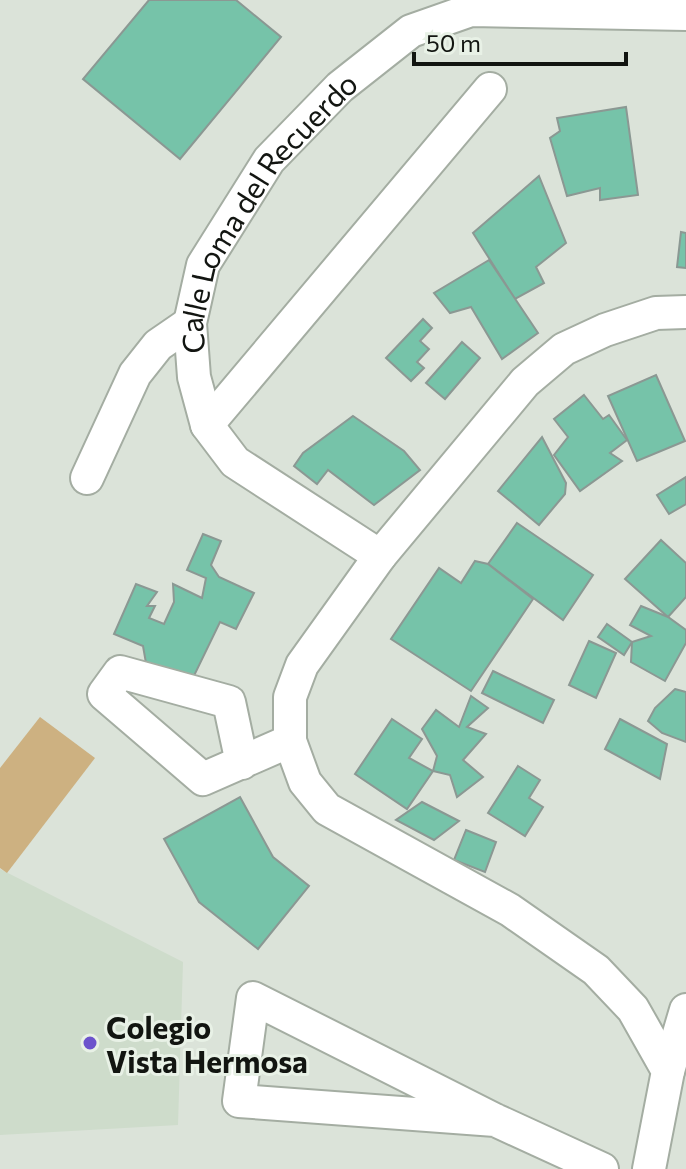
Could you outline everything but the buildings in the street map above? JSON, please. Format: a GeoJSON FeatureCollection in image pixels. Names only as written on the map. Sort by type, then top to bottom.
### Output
{"type":"FeatureCollection","features":[{"type":"Feature","properties":{"kind":"street","name":"Calle Loma del Recuerdo"},"geometry":{"type":"LineString","coordinates":[[380,556],[235,462],[207,425],[194,377],[190,323],[203,265],[269,160],[340,87],[411,31],[466,3],[686,14]]}},
{"type":"Feature","properties":{"kind":"street"},"geometry":{"type":"LineString","coordinates":[[207,425],[490,89]]}},
{"type":"Feature","properties":{"kind":"street"},"geometry":{"type":"LineString","coordinates":[[668,1071],[633,1009],[596,970],[510,910],[327,809],[305,782],[290,741],[290,697],[302,665],[380,556],[525,382],[564,349],[605,330],[656,313],[686,312]]}},
{"type":"Feature","properties":{"kind":"street"},"geometry":{"type":"LineString","coordinates":[[87,478],[135,374],[158,345],[190,323]]}},
{"type":"Feature","properties":{"kind":"street"},"geometry":{"type":"LineString","coordinates":[[242,763],[290,741]]}},
{"type":"Feature","properties":{"kind":"street"},"geometry":{"type":"LineString","coordinates":[[495,1120],[239,1101],[253,998],[495,1120],[602,1169]]}},
{"type":"Feature","properties":{"kind":"street"},"geometry":{"type":"LineString","coordinates":[[649,1169],[668,1071],[686,1010]]}},
{"type":"Feature","properties":{"kind":"shaded area"},"geometry":{"type":"Polygon","coordinates":[[[40,717],[95,758],[7,873],[0,868],[0,768],[40,717]]]}},
{"type":"Feature","properties":{"kind":"shaded area","name":"Colegio Vista Hermosa"},"geometry":{"type":"Polygon","coordinates":[[[0,869],[183,962],[178,1125],[0,1135],[0,869]]]}},
{"type":"Feature","properties":{"kind":"place","name":"Colegio Vista Hermosa"},"geometry":{"type":"Point","coordinates":[90,1043]}}]}
